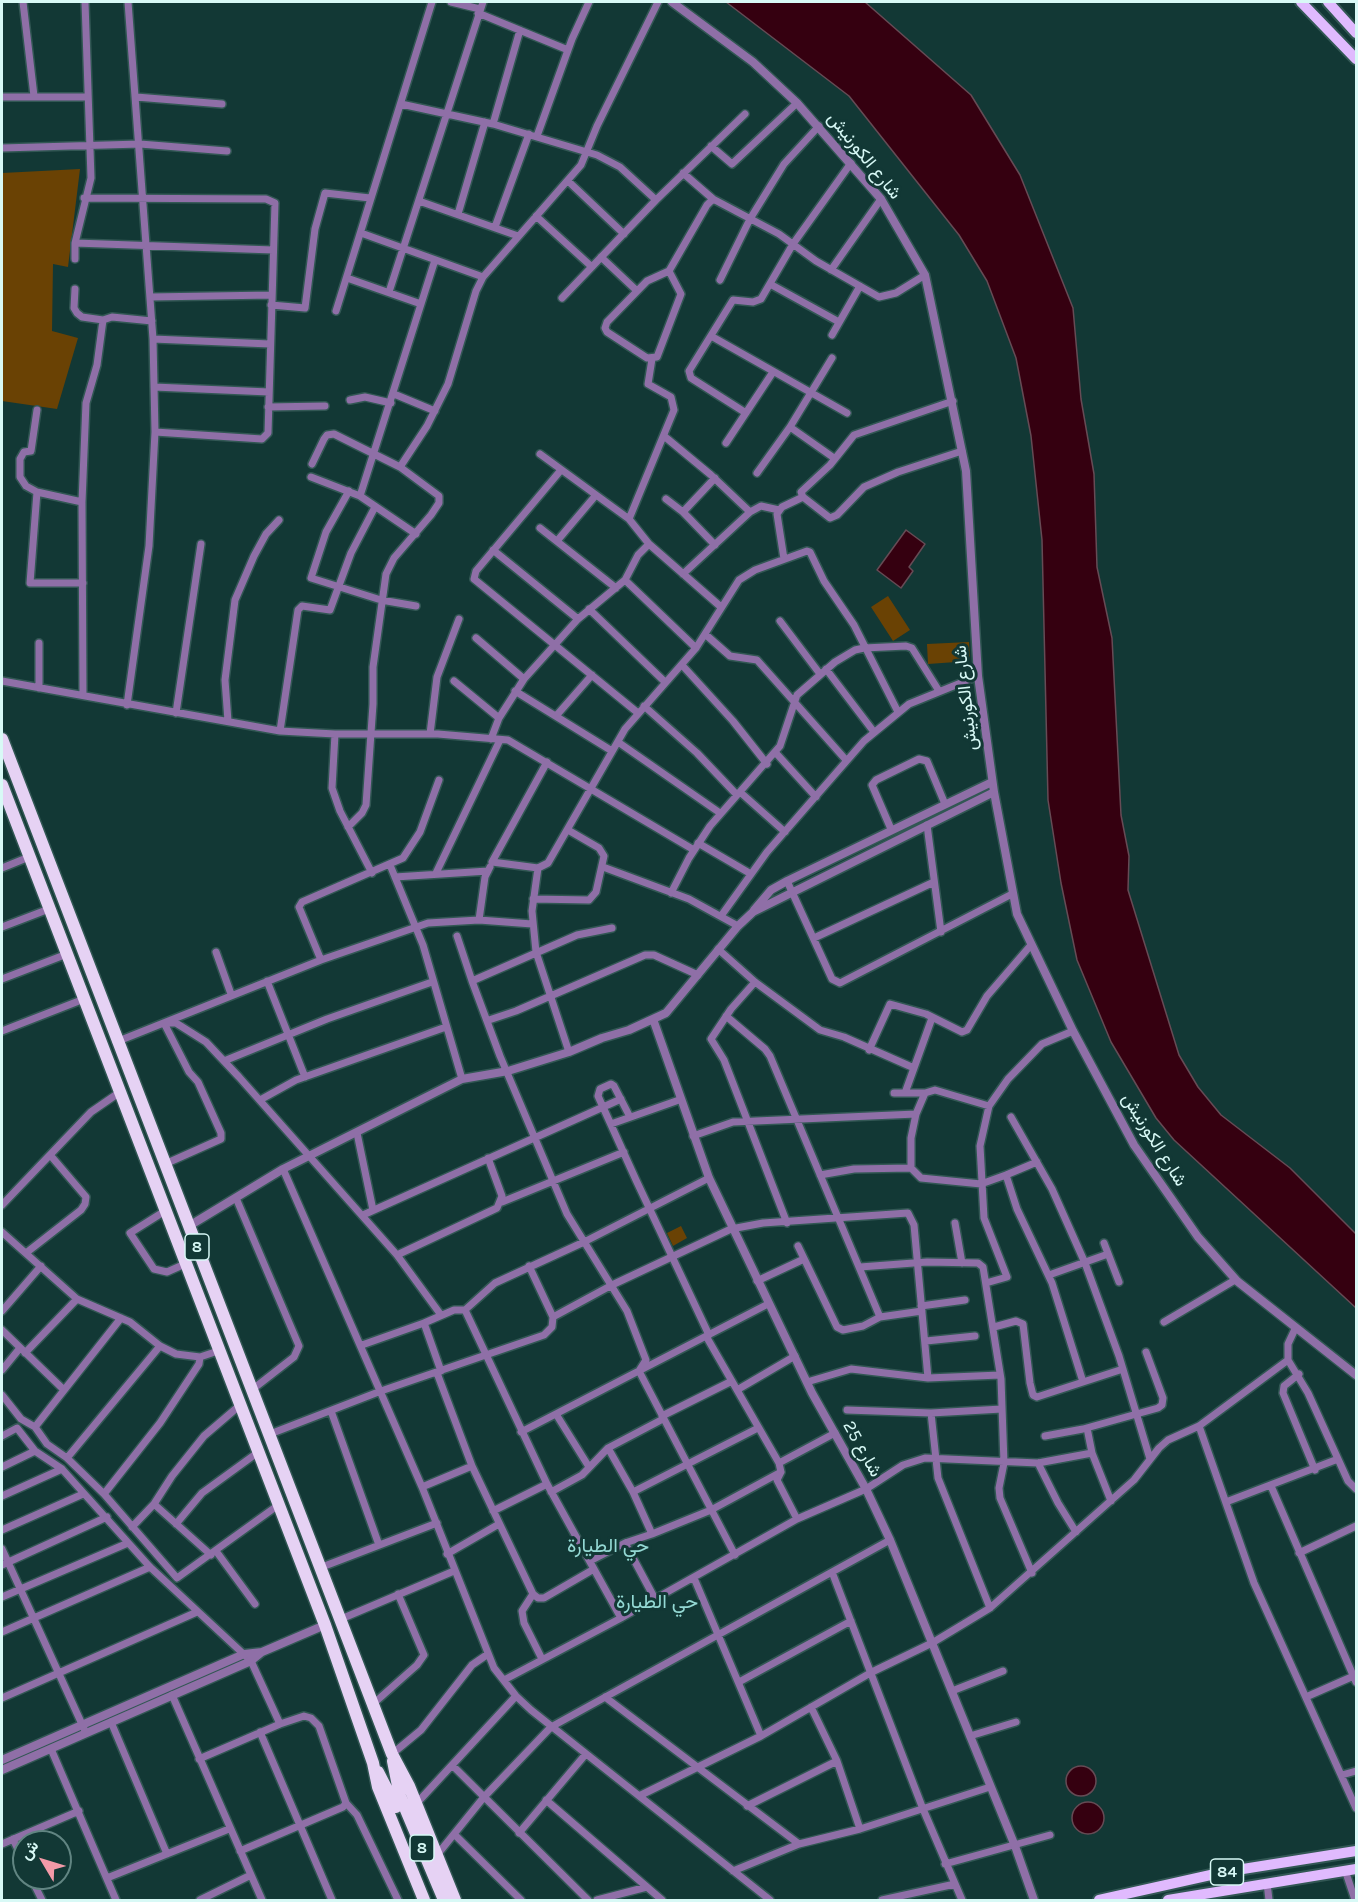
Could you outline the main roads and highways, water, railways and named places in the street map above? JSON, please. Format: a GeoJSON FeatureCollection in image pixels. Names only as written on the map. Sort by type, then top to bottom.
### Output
{"type":"FeatureCollection","features":[{"type":"Feature","properties":{"kind":"highway","name":"8"},"geometry":{"type":"LineString","coordinates":[[2,739],[116,1042],[253,1389],[393,1754],[396,1797],[435,1900]]}},
{"type":"Feature","properties":{"kind":"highway","name":"8"},"geometry":{"type":"LineString","coordinates":[[2,785],[277,1506],[325,1625],[373,1763],[396,1797],[444,1900]]}},
{"type":"Feature","properties":{"kind":"highway"},"geometry":{"type":"LineString","coordinates":[[211,1332],[222,1337],[228,1327]]}},
{"type":"Feature","properties":{"kind":"highway"},"geometry":{"type":"LineString","coordinates":[[225,1370],[226,1366],[234,1360],[242,1363]]}},
{"type":"Feature","properties":{"kind":"highway"},"geometry":{"type":"LineString","coordinates":[[393,1754],[455,1900]]}},
{"type":"Feature","properties":{"kind":"highway"},"geometry":{"type":"LineString","coordinates":[[373,1763],[378,1786],[424,1900]]}},
{"type":"Feature","properties":{"kind":"main road"},"geometry":{"type":"LineString","coordinates":[[1301,2],[1356,59]]}},
{"type":"Feature","properties":{"kind":"main road"},"geometry":{"type":"LineString","coordinates":[[1317,18],[1320,7],[1329,3],[1356,33]]}},
{"type":"Feature","properties":{"kind":"main road","name":"84"},"geometry":{"type":"LineString","coordinates":[[1099,1900],[1224,1872],[1356,1851]]}},
{"type":"Feature","properties":{"kind":"main road"},"geometry":{"type":"LineString","coordinates":[[1254,1867],[1250,1877],[1261,1884]]}},
{"type":"Feature","properties":{"kind":"main road","name":"84"},"geometry":{"type":"LineString","coordinates":[[1168,1900],[1351,1869]]}},
{"type":"Feature","properties":{"kind":"main road"},"geometry":{"type":"LineString","coordinates":[[1224,1872],[1230,1880],[1226,1889]]}},
{"type":"Feature","properties":{"kind":"district","name":"حي الطيارة"},"geometry":{"type":"Point","coordinates":[608,1546]}},
{"type":"Feature","properties":{"kind":"district","name":"حي الطيارة"},"geometry":{"type":"Point","coordinates":[657,1602]}}]}
